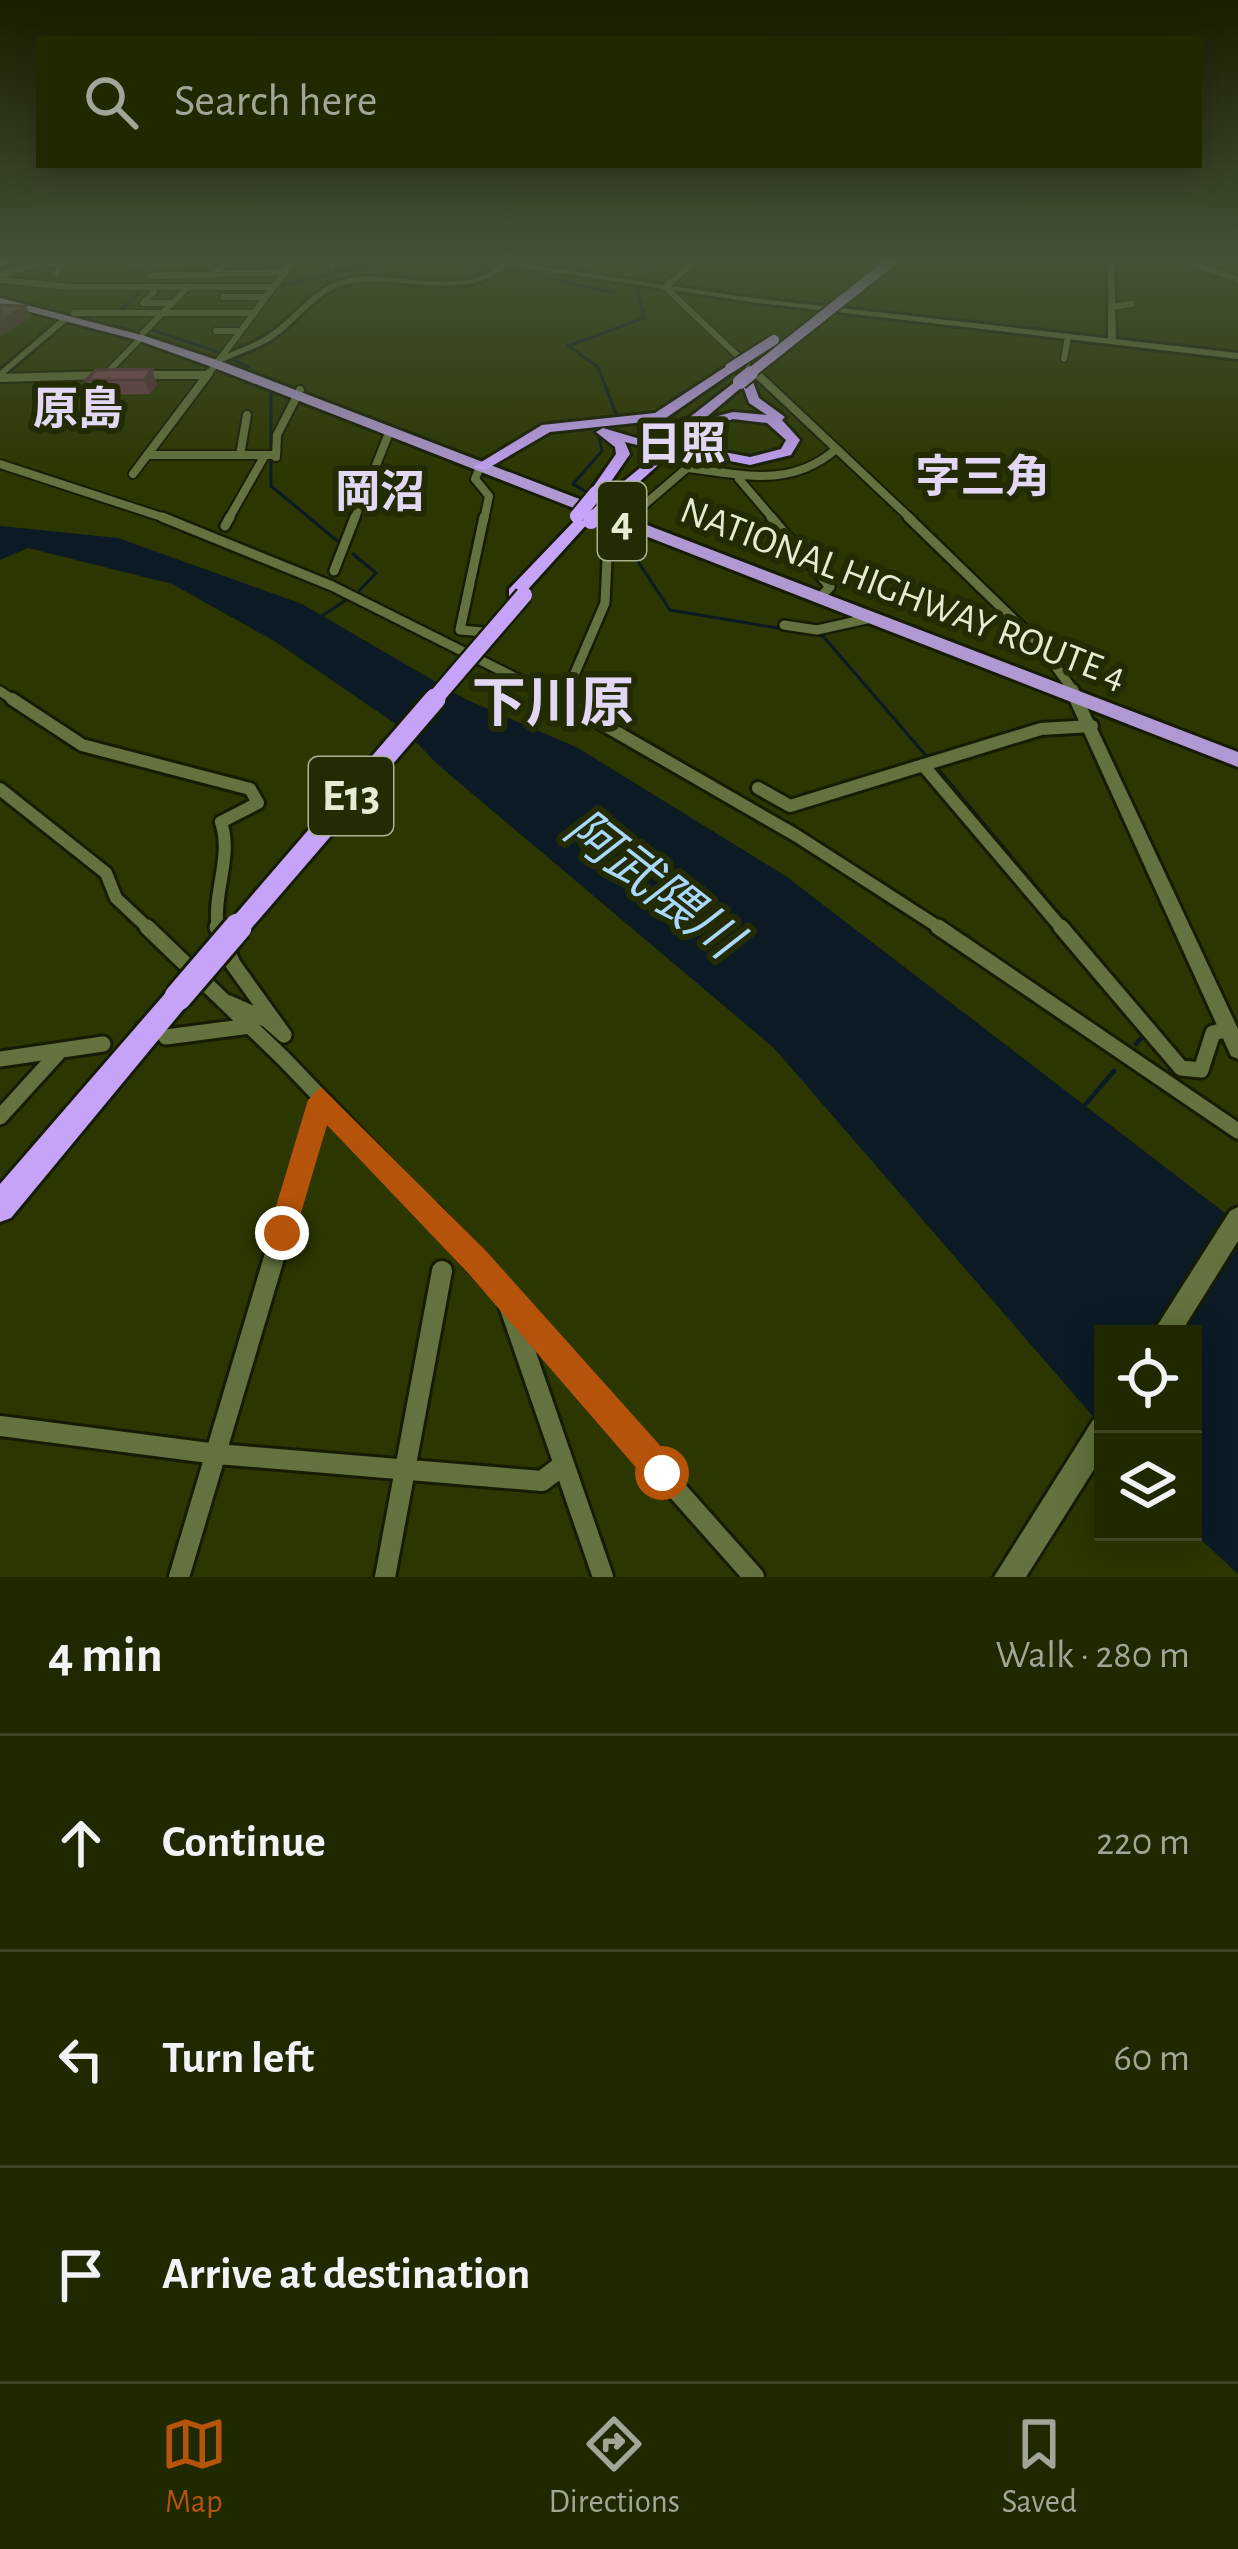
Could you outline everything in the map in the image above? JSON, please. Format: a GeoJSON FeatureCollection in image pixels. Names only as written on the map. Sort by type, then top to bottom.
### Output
{"type":"FeatureCollection","features":[{"type":"Feature","properties":{"kind":"highway","name":"NATIONAL HIGHWAY ROUTE 4"},"geometry":{"type":"LineString","coordinates":[[137,334],[214,366],[605,507],[1238,760]]}},
{"type":"Feature","properties":{"kind":"highway"},"geometry":{"type":"LineString","coordinates":[[485,464],[552,432],[652,420],[738,379],[795,334]]}},
{"type":"Feature","properties":{"kind":"highway"},"geometry":{"type":"LineString","coordinates":[[738,379],[795,334]]}},
{"type":"Feature","properties":{"kind":"highway"},"geometry":{"type":"LineString","coordinates":[[605,507],[679,438],[710,420],[757,416],[779,424],[794,440],[786,452],[757,461],[679,449],[744,465],[779,461],[796,451],[801,439],[797,430],[753,400],[738,379]]}},
{"type":"Feature","properties":{"kind":"highway","name":"E13"},"geometry":{"type":"LineString","coordinates":[[0,1207],[174,995],[521,590],[738,379]]}},
{"type":"Feature","properties":{"kind":"highway","name":"NATIONAL HIGHWAY ROUTE 4"},"geometry":{"type":"LineString","coordinates":[[298,393],[389,433],[485,464]]}},
{"type":"Feature","properties":{"kind":"highway"},"geometry":{"type":"LineString","coordinates":[[590,428],[652,442]]}},
{"type":"Feature","properties":{"kind":"highway"},"geometry":{"type":"LineString","coordinates":[[590,428],[623,449],[605,507]]}},
{"type":"Feature","properties":{"kind":"highway","name":"NATIONAL HIGHWAY ROUTE 4"},"geometry":{"type":"LineString","coordinates":[[605,507],[871,618],[1238,750]]}},
{"type":"Feature","properties":{"kind":"highway","name":"E13"},"geometry":{"type":"LineString","coordinates":[[0,1188],[174,995]]}},
{"type":"Feature","properties":{"kind":"main road"},"geometry":{"type":"LineString","coordinates":[[1040,334],[1238,356]]}},
{"type":"Feature","properties":{"kind":"main road"},"geometry":{"type":"LineString","coordinates":[[1171,1325],[1238,1219]]}},
{"type":"Feature","properties":{"kind":"main road"},"geometry":{"type":"LineString","coordinates":[[1010,1577],[1101,1433]]}},
{"type":"Feature","properties":{"kind":"street"},"geometry":{"type":"LineString","coordinates":[[1,376],[50,334]]}},
{"type":"Feature","properties":{"kind":"street"},"geometry":{"type":"LineString","coordinates":[[133,474],[237,334]]}},
{"type":"Feature","properties":{"kind":"street"},"geometry":{"type":"LineString","coordinates":[[1,376],[105,375],[214,366],[276,334]]}},
{"type":"Feature","properties":{"kind":"street"},"geometry":{"type":"LineString","coordinates":[[713,334],[1039,644],[1092,726],[1238,1050]]}},
{"type":"Feature","properties":{"kind":"street"},"geometry":{"type":"LineString","coordinates":[[1112,334],[1112,342]]}},
{"type":"Feature","properties":{"kind":"street"},"geometry":{"type":"LineString","coordinates":[[105,375],[142,335]]}},
{"type":"Feature","properties":{"kind":"street"},"geometry":{"type":"LineString","coordinates":[[1064,359],[1068,337]]}},
{"type":"Feature","properties":{"kind":"street"},"geometry":{"type":"LineString","coordinates":[[225,526],[272,456],[277,434],[298,393]]}},
{"type":"Feature","properties":{"kind":"street"},"geometry":{"type":"LineString","coordinates":[[240,455],[248,415]]}},
{"type":"Feature","properties":{"kind":"street"},"geometry":{"type":"LineString","coordinates":[[334,571],[389,433]]}},
{"type":"Feature","properties":{"kind":"street"},"geometry":{"type":"LineString","coordinates":[[572,680],[605,603],[605,507],[687,468],[739,479],[800,474],[835,450]]}},
{"type":"Feature","properties":{"kind":"street"},"geometry":{"type":"LineString","coordinates":[[147,455],[272,456]]}},
{"type":"Feature","properties":{"kind":"street"},"geometry":{"type":"LineString","coordinates":[[0,464],[190,523],[351,593],[599,718],[773,820],[1238,1131]]}},
{"type":"Feature","properties":{"kind":"street"},"geometry":{"type":"LineString","coordinates":[[485,464],[475,479],[489,496],[460,630],[501,633]]}},
{"type":"Feature","properties":{"kind":"street"},"geometry":{"type":"LineString","coordinates":[[739,479],[830,587],[824,592]]}},
{"type":"Feature","properties":{"kind":"street"},"geometry":{"type":"LineString","coordinates":[[784,625],[817,630],[871,618]]}},
{"type":"Feature","properties":{"kind":"street"},"geometry":{"type":"LineString","coordinates":[[0,691],[82,745],[250,789],[256,796],[258,803],[221,822],[229,847],[215,897],[224,955],[279,1022],[284,1035],[250,1009],[225,1002]]}},
{"type":"Feature","properties":{"kind":"street"},"geometry":{"type":"LineString","coordinates":[[758,788],[790,806],[1041,729],[1092,726]]}},
{"type":"Feature","properties":{"kind":"street"},"geometry":{"type":"LineString","coordinates":[[923,765],[1181,1068],[1201,1070],[1213,1034],[1229,1029]]}},
{"type":"Feature","properties":{"kind":"street"},"geometry":{"type":"LineString","coordinates":[[0,789],[106,873],[116,898],[321,1100],[507,1298],[754,1577]]}},
{"type":"Feature","properties":{"kind":"street"},"geometry":{"type":"LineString","coordinates":[[166,1037],[250,1026]]}},
{"type":"Feature","properties":{"kind":"street"},"geometry":{"type":"LineString","coordinates":[[0,1059],[103,1044]]}},
{"type":"Feature","properties":{"kind":"street"},"geometry":{"type":"LineString","coordinates":[[0,1117],[60,1052]]}},
{"type":"Feature","properties":{"kind":"street"},"geometry":{"type":"LineString","coordinates":[[179,1577],[321,1100]]}},
{"type":"Feature","properties":{"kind":"street"},"geometry":{"type":"LineString","coordinates":[[385,1577],[442,1271]]}},
{"type":"Feature","properties":{"kind":"street"},"geometry":{"type":"LineString","coordinates":[[507,1298],[604,1577]]}},
{"type":"Feature","properties":{"kind":"street"},"geometry":{"type":"LineString","coordinates":[[0,1426],[217,1454],[542,1481],[563,1465]]}},
{"type":"Feature","properties":{"kind":"water","name":"阿武隈川"},"geometry":{"type":"Polygon","coordinates":[[[0,526],[118,538],[302,604],[465,699],[578,748],[787,877],[1238,1223],[1238,1574],[1202,1540],[1202,1325],[1094,1325],[1094,1418],[774,1048],[436,763],[406,731],[276,642],[172,584],[28,548],[0,560],[0,526]]]}},
{"type":"Feature","properties":{"kind":"building"},"geometry":{"type":"Polygon","coordinates":[[[152,369],[144,380],[86,380],[96,370],[152,369]]]}},
{"type":"Feature","properties":{"kind":"waterway"},"geometry":{"type":"LineString","coordinates":[[163,334],[221,353]]}},
{"type":"Feature","properties":{"kind":"waterway"},"geometry":{"type":"LineString","coordinates":[[602,334],[568,346],[598,367],[616,414]]}},
{"type":"Feature","properties":{"kind":"waterway"},"geometry":{"type":"LineString","coordinates":[[230,358],[248,367]]}},
{"type":"Feature","properties":{"kind":"waterway"},"geometry":{"type":"LineString","coordinates":[[271,394],[271,453]]}},
{"type":"Feature","properties":{"kind":"waterway"},"geometry":{"type":"LineString","coordinates":[[590,494],[573,484],[602,451],[599,436]]}},
{"type":"Feature","properties":{"kind":"waterway"},"geometry":{"type":"LineString","coordinates":[[271,460],[271,486],[341,544]]}},
{"type":"Feature","properties":{"kind":"waterway"},"geometry":{"type":"LineString","coordinates":[[615,503],[627,504],[631,511]]}},
{"type":"Feature","properties":{"kind":"waterway"},"geometry":{"type":"LineString","coordinates":[[624,530],[623,539],[670,610],[783,629]]}},
{"type":"Feature","properties":{"kind":"waterway"},"geometry":{"type":"LineString","coordinates":[[353,554],[376,573],[357,593]]}},
{"type":"Feature","properties":{"kind":"waterway"},"geometry":{"type":"LineString","coordinates":[[322,616],[349,598]]}},
{"type":"Feature","properties":{"kind":"waterway"},"geometry":{"type":"LineString","coordinates":[[810,634],[823,636],[928,758]]}},
{"type":"Feature","properties":{"kind":"waterway"},"geometry":{"type":"LineString","coordinates":[[938,769],[1073,930]]}},
{"type":"Feature","properties":{"kind":"waterway"},"geometry":{"type":"LineString","coordinates":[[1070,927],[1152,1025]]}},
{"type":"Feature","properties":{"kind":"waterway"},"geometry":{"type":"LineString","coordinates":[[1136,1044],[1143,1036]]}},
{"type":"Feature","properties":{"kind":"waterway"},"geometry":{"type":"LineString","coordinates":[[1084,1106],[1114,1071]]}},
{"type":"Feature","properties":{"kind":"tunnel"},"geometry":{"type":"LineString","coordinates":[[654,440],[680,448]]}},
{"type":"Feature","properties":{"kind":"district","name":"原島"},"geometry":{"type":"Point","coordinates":[78,410]}},
{"type":"Feature","properties":{"kind":"district","name":"日照"},"geometry":{"type":"Point","coordinates":[681,445]}},
{"type":"Feature","properties":{"kind":"district","name":"字三角"},"geometry":{"type":"Point","coordinates":[983,478]}},
{"type":"Feature","properties":{"kind":"district","name":"岡沼"},"geometry":{"type":"Point","coordinates":[380,493]}},
{"type":"Feature","properties":{"kind":"district","name":"下川原"},"geometry":{"type":"Point","coordinates":[553,705]}},
{"type":"Feature","properties":{"kind":"route"},"geometry":{"type":"LineString","coordinates":[[282,1233],[321,1100],[477,1262],[662,1473]]}}]}
